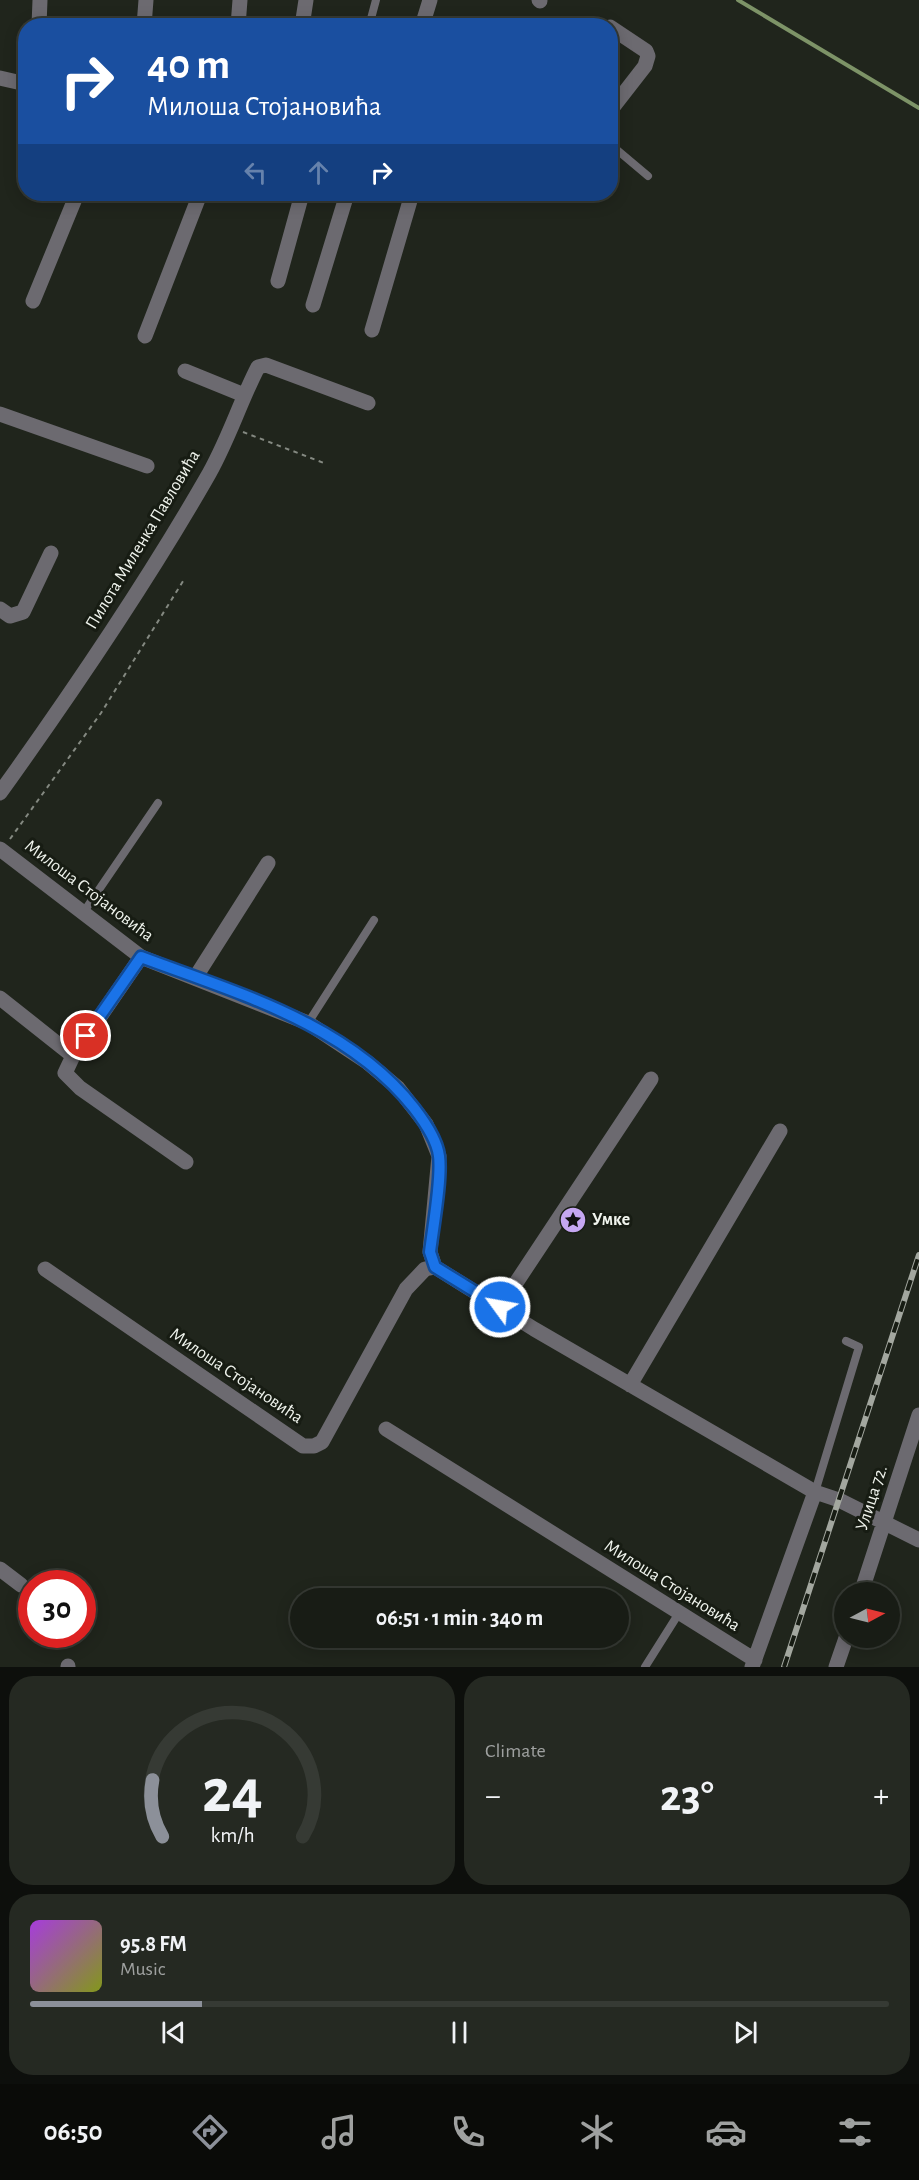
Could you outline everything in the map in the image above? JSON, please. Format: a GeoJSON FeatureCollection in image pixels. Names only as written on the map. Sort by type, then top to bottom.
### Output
{"type":"FeatureCollection","features":[{"type":"Feature","properties":{"kind":"street"},"geometry":{"type":"LineString","coordinates":[[39,18],[40,0]]}},
{"type":"Feature","properties":{"kind":"street"},"geometry":{"type":"LineString","coordinates":[[145,18],[146,0]]}},
{"type":"Feature","properties":{"kind":"street"},"geometry":{"type":"LineString","coordinates":[[239,18],[240,0]]}},
{"type":"Feature","properties":{"kind":"street"},"geometry":{"type":"LineString","coordinates":[[303,18],[306,0]]}},
{"type":"Feature","properties":{"kind":"street"},"geometry":{"type":"LineString","coordinates":[[424,18],[430,0]]}},
{"type":"Feature","properties":{"kind":"street"},"geometry":{"type":"LineString","coordinates":[[618,32],[646,51],[648,56],[645,66],[618,101]]}},
{"type":"Feature","properties":{"kind":"street"},"geometry":{"type":"LineString","coordinates":[[0,78],[18,82]]}},
{"type":"Feature","properties":{"kind":"street"},"geometry":{"type":"LineString","coordinates":[[33,301],[74,201]]}},
{"type":"Feature","properties":{"kind":"street"},"geometry":{"type":"LineString","coordinates":[[146,336],[197,201]]}},
{"type":"Feature","properties":{"kind":"street"},"geometry":{"type":"LineString","coordinates":[[278,281],[300,201]]}},
{"type":"Feature","properties":{"kind":"street"},"geometry":{"type":"LineString","coordinates":[[313,305],[345,201]]}},
{"type":"Feature","properties":{"kind":"street"},"geometry":{"type":"LineString","coordinates":[[372,330],[410,201]]}},
{"type":"Feature","properties":{"kind":"street","name":"Пилота Миленка Павловића"},"geometry":{"type":"LineString","coordinates":[[0,793],[60,708],[149,573],[208,477],[258,367],[266,365],[369,403]]}},
{"type":"Feature","properties":{"kind":"street"},"geometry":{"type":"LineString","coordinates":[[186,371],[244,395]]}},
{"type":"Feature","properties":{"kind":"street"},"geometry":{"type":"LineString","coordinates":[[0,414],[147,466]]}},
{"type":"Feature","properties":{"kind":"street"},"geometry":{"type":"LineString","coordinates":[[0,609],[10,616],[23,612],[51,553]]}},
{"type":"Feature","properties":{"kind":"street","name":"Милоша Стојановића"},"geometry":{"type":"LineString","coordinates":[[1,850],[141,957],[308,1023],[367,1062],[398,1088],[426,1124],[439,1156],[430,1252],[435,1267],[425,1269],[406,1289],[343,1408],[322,1442],[314,1446],[303,1446],[45,1269]]}},
{"type":"Feature","properties":{"kind":"street"},"geometry":{"type":"LineString","coordinates":[[195,978],[268,863]]}},
{"type":"Feature","properties":{"kind":"street"},"geometry":{"type":"LineString","coordinates":[[141,957],[72,1056],[65,1072],[80,1088],[186,1162]]}},
{"type":"Feature","properties":{"kind":"street"},"geometry":{"type":"LineString","coordinates":[[0,998],[72,1056]]}},
{"type":"Feature","properties":{"kind":"street"},"geometry":{"type":"LineString","coordinates":[[500,1307],[651,1079]]}},
{"type":"Feature","properties":{"kind":"street"},"geometry":{"type":"LineString","coordinates":[[630,1385],[780,1131]]}},
{"type":"Feature","properties":{"kind":"street"},"geometry":{"type":"LineString","coordinates":[[435,1267],[630,1385],[814,1492],[838,1500],[919,1540]]}},
{"type":"Feature","properties":{"kind":"street","name":"Улица 72."},"geometry":{"type":"LineString","coordinates":[[865,1582],[919,1415]]}},
{"type":"Feature","properties":{"kind":"street","name":"Милоша Стојановића"},"geometry":{"type":"LineString","coordinates":[[386,1429],[679,1613],[754,1663],[814,1492]]}},
{"type":"Feature","properties":{"kind":"street"},"geometry":{"type":"LineString","coordinates":[[0,1569],[18,1583]]}},
{"type":"Feature","properties":{"kind":"street"},"geometry":{"type":"LineString","coordinates":[[836,1667],[843,1648]]}},
{"type":"Feature","properties":{"kind":"lane"},"geometry":{"type":"LineString","coordinates":[[371,18],[376,0]]}},
{"type":"Feature","properties":{"kind":"lane"},"geometry":{"type":"LineString","coordinates":[[618,151],[648,176]]}},
{"type":"Feature","properties":{"kind":"lane"},"geometry":{"type":"LineString","coordinates":[[83,913],[158,803]]}},
{"type":"Feature","properties":{"kind":"lane"},"geometry":{"type":"LineString","coordinates":[[308,1023],[374,920]]}},
{"type":"Feature","properties":{"kind":"lane"},"geometry":{"type":"LineString","coordinates":[[814,1492],[859,1347],[846,1341]]}},
{"type":"Feature","properties":{"kind":"lane"},"geometry":{"type":"LineString","coordinates":[[645,1667],[679,1613]]}},
{"type":"Feature","properties":{"kind":"path"},"geometry":{"type":"LineString","coordinates":[[230,427],[324,463]]}},
{"type":"Feature","properties":{"kind":"path"},"geometry":{"type":"LineString","coordinates":[[1,850],[101,713],[185,578]]}},
{"type":"Feature","properties":{"kind":"waterway"},"geometry":{"type":"LineString","coordinates":[[738,0],[919,108]]}},
{"type":"Feature","properties":{"kind":"railway"},"geometry":{"type":"LineString","coordinates":[[784,1667],[919,1255]]}},
{"type":"Feature","properties":{"kind":"place","name":"Умке"},"geometry":{"type":"Point","coordinates":[573,1220]}},
{"type":"Feature","properties":{"kind":"route"},"geometry":{"type":"LineString","coordinates":[[86,1036],[141,957],[308,1023],[367,1062],[398,1088],[426,1124],[439,1156],[430,1252],[435,1267],[500,1307]]}}]}
